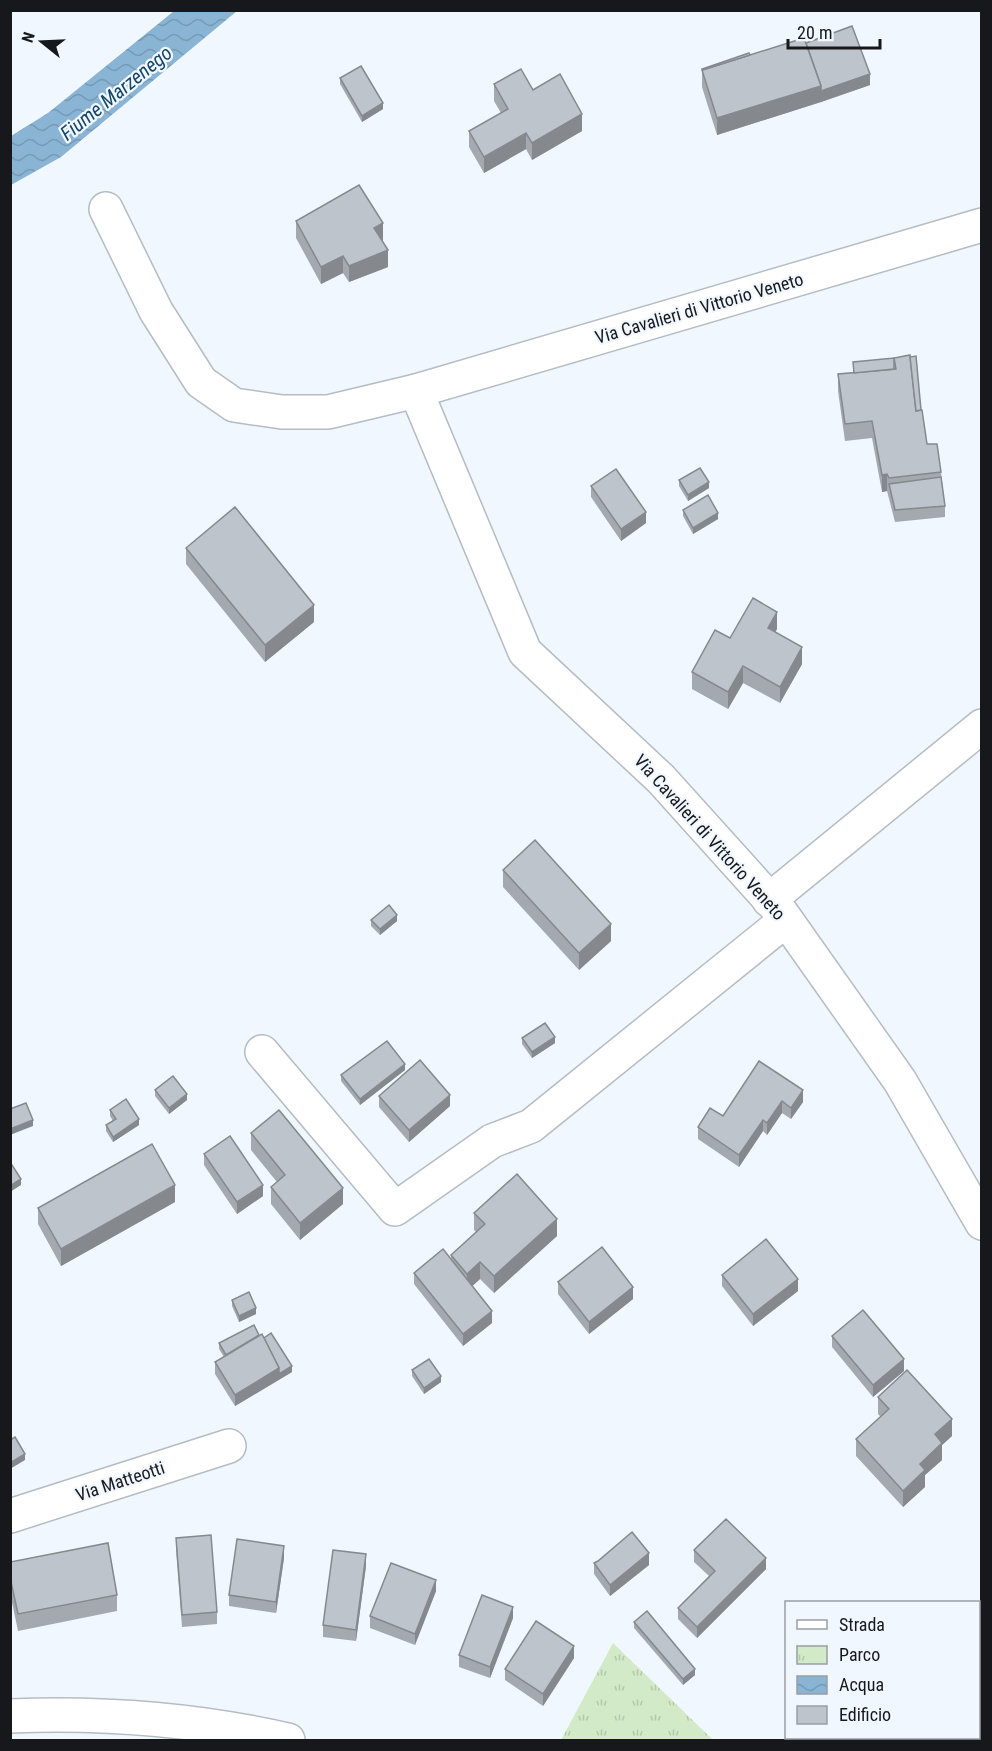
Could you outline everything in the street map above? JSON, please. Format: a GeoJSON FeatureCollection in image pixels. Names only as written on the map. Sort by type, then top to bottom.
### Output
{"type":"FeatureCollection","features":[{"type":"Feature","properties":{"kind":"street","name":"Via Cavalieri di Vittorio Veneto"},"geometry":{"type":"LineString","coordinates":[[106,208],[156,311],[201,382],[234,405],[282,412],[328,412],[416,391],[981,225]]}},
{"type":"Feature","properties":{"kind":"street","name":"Via Cavalieri di Vittorio Veneto"},"geometry":{"type":"LineString","coordinates":[[416,391],[525,652],[661,779],[778,910],[900,1081],[981,1223]]}},
{"type":"Feature","properties":{"kind":"street"},"geometry":{"type":"LineString","coordinates":[[262,1052],[395,1209],[492,1141],[531,1126],[778,910],[981,726]]}},
{"type":"Feature","properties":{"kind":"street","name":"Via Matteotti"},"geometry":{"type":"LineString","coordinates":[[10,1516],[229,1446]]}},
{"type":"Feature","properties":{"kind":"street"},"geometry":{"type":"LineString","coordinates":[[10,1716],[60,1714],[144,1717],[213,1725],[288,1740]]}},
{"type":"Feature","properties":{"kind":"green space"},"geometry":{"type":"Polygon","coordinates":[[[613,1643],[713,1740],[561,1740],[613,1643]]]}},
{"type":"Feature","properties":{"kind":"water","name":"Fiume Marzenego"},"geometry":{"type":"Polygon","coordinates":[[[174,11],[237,11],[61,157],[11,185],[11,136],[48,113],[174,11]]]}},
{"type":"Feature","properties":{"kind":"building"},"geometry":{"type":"Polygon","coordinates":[[[852,26],[870,74],[821,91],[806,43],[852,26]]]}},
{"type":"Feature","properties":{"kind":"building"},"geometry":{"type":"Polygon","coordinates":[[[804,38],[821,86],[717,118],[702,70],[804,38]]]}},
{"type":"Feature","properties":{"kind":"building"},"geometry":{"type":"Polygon","coordinates":[[[749,53],[750,55],[702,69],[749,53]]]}},
{"type":"Feature","properties":{"kind":"building"},"geometry":{"type":"Polygon","coordinates":[[[361,66],[383,103],[362,116],[340,78],[361,66]]]}},
{"type":"Feature","properties":{"kind":"building"},"geometry":{"type":"Polygon","coordinates":[[[521,69],[533,90],[560,74],[582,114],[532,143],[526,133],[484,157],[469,131],[508,109],[494,84],[521,69]]]}},
{"type":"Feature","properties":{"kind":"building"},"geometry":{"type":"Polygon","coordinates":[[[359,185],[383,223],[374,228],[388,250],[349,266],[343,256],[321,267],[296,221],[359,185]]]}},
{"type":"Feature","properties":{"kind":"building"},"geometry":{"type":"Polygon","coordinates":[[[910,355],[916,411],[922,410],[927,444],[937,444],[941,472],[889,478],[887,474],[882,475],[872,421],[845,424],[838,374],[896,369],[894,358],[910,355]]]}},
{"type":"Feature","properties":{"kind":"building"},"geometry":{"type":"Polygon","coordinates":[[[916,356],[921,410],[916,411],[910,357],[916,356]]]}},
{"type":"Feature","properties":{"kind":"building"},"geometry":{"type":"Polygon","coordinates":[[[894,358],[894,369],[854,373],[853,362],[894,358]]]}},
{"type":"Feature","properties":{"kind":"building"},"geometry":{"type":"Polygon","coordinates":[[[700,468],[709,482],[688,495],[679,480],[700,468]]]}},
{"type":"Feature","properties":{"kind":"building"},"geometry":{"type":"Polygon","coordinates":[[[616,469],[646,512],[621,529],[591,486],[616,469]]]}},
{"type":"Feature","properties":{"kind":"building"},"geometry":{"type":"Polygon","coordinates":[[[941,477],[945,506],[895,510],[889,484],[941,477]]]}},
{"type":"Feature","properties":{"kind":"building"},"geometry":{"type":"Polygon","coordinates":[[[708,495],[718,513],[693,528],[683,510],[708,495]]]}},
{"type":"Feature","properties":{"kind":"building"},"geometry":{"type":"Polygon","coordinates":[[[235,507],[314,605],[265,645],[186,548],[235,507]]]}},
{"type":"Feature","properties":{"kind":"building"},"geometry":{"type":"Polygon","coordinates":[[[753,598],[777,612],[768,628],[802,647],[780,687],[743,666],[728,692],[692,672],[715,630],[730,638],[753,598]]]}},
{"type":"Feature","properties":{"kind":"building"},"geometry":{"type":"Polygon","coordinates":[[[535,840],[611,924],[579,953],[503,870],[535,840]]]}},
{"type":"Feature","properties":{"kind":"building"},"geometry":{"type":"Polygon","coordinates":[[[389,905],[397,915],[380,929],[371,920],[389,905]]]}},
{"type":"Feature","properties":{"kind":"building"},"geometry":{"type":"Polygon","coordinates":[[[545,1023],[555,1037],[532,1052],[522,1038],[545,1023]]]}},
{"type":"Feature","properties":{"kind":"building"},"geometry":{"type":"Polygon","coordinates":[[[387,1041],[405,1064],[360,1099],[341,1075],[387,1041]]]}},
{"type":"Feature","properties":{"kind":"building"},"geometry":{"type":"Polygon","coordinates":[[[420,1060],[450,1095],[409,1130],[379,1096],[420,1060]]]}},
{"type":"Feature","properties":{"kind":"building"},"geometry":{"type":"Polygon","coordinates":[[[759,1061],[803,1090],[791,1108],[782,1101],[767,1123],[763,1120],[739,1155],[698,1127],[710,1108],[723,1116],[759,1061]]]}},
{"type":"Feature","properties":{"kind":"building"},"geometry":{"type":"Polygon","coordinates":[[[173,1076],[187,1094],[169,1108],[155,1090],[173,1076]]]}},
{"type":"Feature","properties":{"kind":"building"},"geometry":{"type":"Polygon","coordinates":[[[126,1099],[139,1119],[113,1137],[106,1125],[116,1119],[110,1110],[126,1099]]]}},
{"type":"Feature","properties":{"kind":"building"},"geometry":{"type":"Polygon","coordinates":[[[26,1103],[33,1120],[10,1129],[10,1109],[26,1103]]]}},
{"type":"Feature","properties":{"kind":"building"},"geometry":{"type":"Polygon","coordinates":[[[279,1110],[343,1188],[300,1223],[271,1187],[285,1175],[251,1133],[279,1110]]]}},
{"type":"Feature","properties":{"kind":"building"},"geometry":{"type":"Polygon","coordinates":[[[230,1136],[263,1185],[237,1202],[204,1154],[230,1136]]]}},
{"type":"Feature","properties":{"kind":"building"},"geometry":{"type":"Polygon","coordinates":[[[152,1144],[175,1185],[61,1249],[38,1208],[152,1144]]]}},
{"type":"Feature","properties":{"kind":"building"},"geometry":{"type":"Polygon","coordinates":[[[10,1162],[21,1179],[10,1186],[10,1162]]]}},
{"type":"Feature","properties":{"kind":"building"},"geometry":{"type":"Polygon","coordinates":[[[517,1174],[557,1219],[494,1276],[480,1262],[467,1274],[451,1255],[485,1224],[474,1213],[517,1174]]]}},
{"type":"Feature","properties":{"kind":"building"},"geometry":{"type":"Polygon","coordinates":[[[766,1239],[798,1279],[753,1314],[722,1275],[766,1239]]]}},
{"type":"Feature","properties":{"kind":"building"},"geometry":{"type":"Polygon","coordinates":[[[602,1247],[633,1287],[589,1322],[558,1282],[602,1247]]]}},
{"type":"Feature","properties":{"kind":"building"},"geometry":{"type":"Polygon","coordinates":[[[443,1249],[492,1311],[463,1334],[414,1273],[443,1249]]]}},
{"type":"Feature","properties":{"kind":"building"},"geometry":{"type":"Polygon","coordinates":[[[249,1292],[256,1308],[239,1316],[232,1300],[249,1292]]]}},
{"type":"Feature","properties":{"kind":"building"},"geometry":{"type":"Polygon","coordinates":[[[863,1310],[904,1359],[873,1385],[832,1336],[863,1310]]]}},
{"type":"Feature","properties":{"kind":"building"},"geometry":{"type":"Polygon","coordinates":[[[254,1325],[259,1335],[226,1355],[219,1343],[254,1325]]]}},
{"type":"Feature","properties":{"kind":"building"},"geometry":{"type":"Polygon","coordinates":[[[271,1333],[292,1366],[279,1374],[279,1368],[264,1338],[271,1333]]]}},
{"type":"Feature","properties":{"kind":"building"},"geometry":{"type":"Polygon","coordinates":[[[262,1334],[279,1368],[235,1395],[215,1362],[262,1334]]]}},
{"type":"Feature","properties":{"kind":"building"},"geometry":{"type":"Polygon","coordinates":[[[429,1359],[441,1376],[424,1388],[412,1370],[429,1359]]]}},
{"type":"Feature","properties":{"kind":"building"},"geometry":{"type":"Polygon","coordinates":[[[907,1370],[952,1419],[935,1434],[942,1443],[920,1464],[925,1470],[903,1491],[856,1439],[889,1409],[878,1397],[907,1370]]]}},
{"type":"Feature","properties":{"kind":"building"},"geometry":{"type":"Polygon","coordinates":[[[15,1437],[25,1454],[10,1463],[10,1440],[15,1437]]]}},
{"type":"Feature","properties":{"kind":"building"},"geometry":{"type":"Polygon","coordinates":[[[726,1519],[766,1558],[697,1627],[678,1608],[715,1571],[694,1550],[726,1519]]]}},
{"type":"Feature","properties":{"kind":"building"},"geometry":{"type":"Polygon","coordinates":[[[632,1532],[649,1553],[610,1585],[594,1563],[632,1532]]]}},
{"type":"Feature","properties":{"kind":"building"},"geometry":{"type":"Polygon","coordinates":[[[211,1535],[217,1612],[182,1615],[176,1538],[211,1535]]]}},
{"type":"Feature","properties":{"kind":"building"},"geometry":{"type":"Polygon","coordinates":[[[237,1539],[284,1546],[276,1602],[229,1595],[237,1539]]]}},
{"type":"Feature","properties":{"kind":"building"},"geometry":{"type":"Polygon","coordinates":[[[108,1543],[117,1595],[18,1614],[10,1577],[10,1562],[108,1543]]]}},
{"type":"Feature","properties":{"kind":"building"},"geometry":{"type":"Polygon","coordinates":[[[333,1550],[366,1554],[356,1630],[323,1625],[333,1550]]]}},
{"type":"Feature","properties":{"kind":"building"},"geometry":{"type":"Polygon","coordinates":[[[391,1563],[436,1580],[415,1634],[370,1616],[391,1563]]]}},
{"type":"Feature","properties":{"kind":"building"},"geometry":{"type":"Polygon","coordinates":[[[482,1595],[513,1607],[490,1667],[459,1655],[482,1595]]]}},
{"type":"Feature","properties":{"kind":"building"},"geometry":{"type":"Polygon","coordinates":[[[647,1611],[695,1669],[683,1679],[634,1622],[647,1611]]]}},
{"type":"Feature","properties":{"kind":"building"},"geometry":{"type":"Polygon","coordinates":[[[536,1621],[574,1646],[543,1694],[505,1669],[536,1621]]]}},
{"type":"Feature","properties":{"kind":"building"},"geometry":{"type":"Polygon","coordinates":[[[915,1739],[916,1740],[849,1740],[915,1739]]]}}]}
